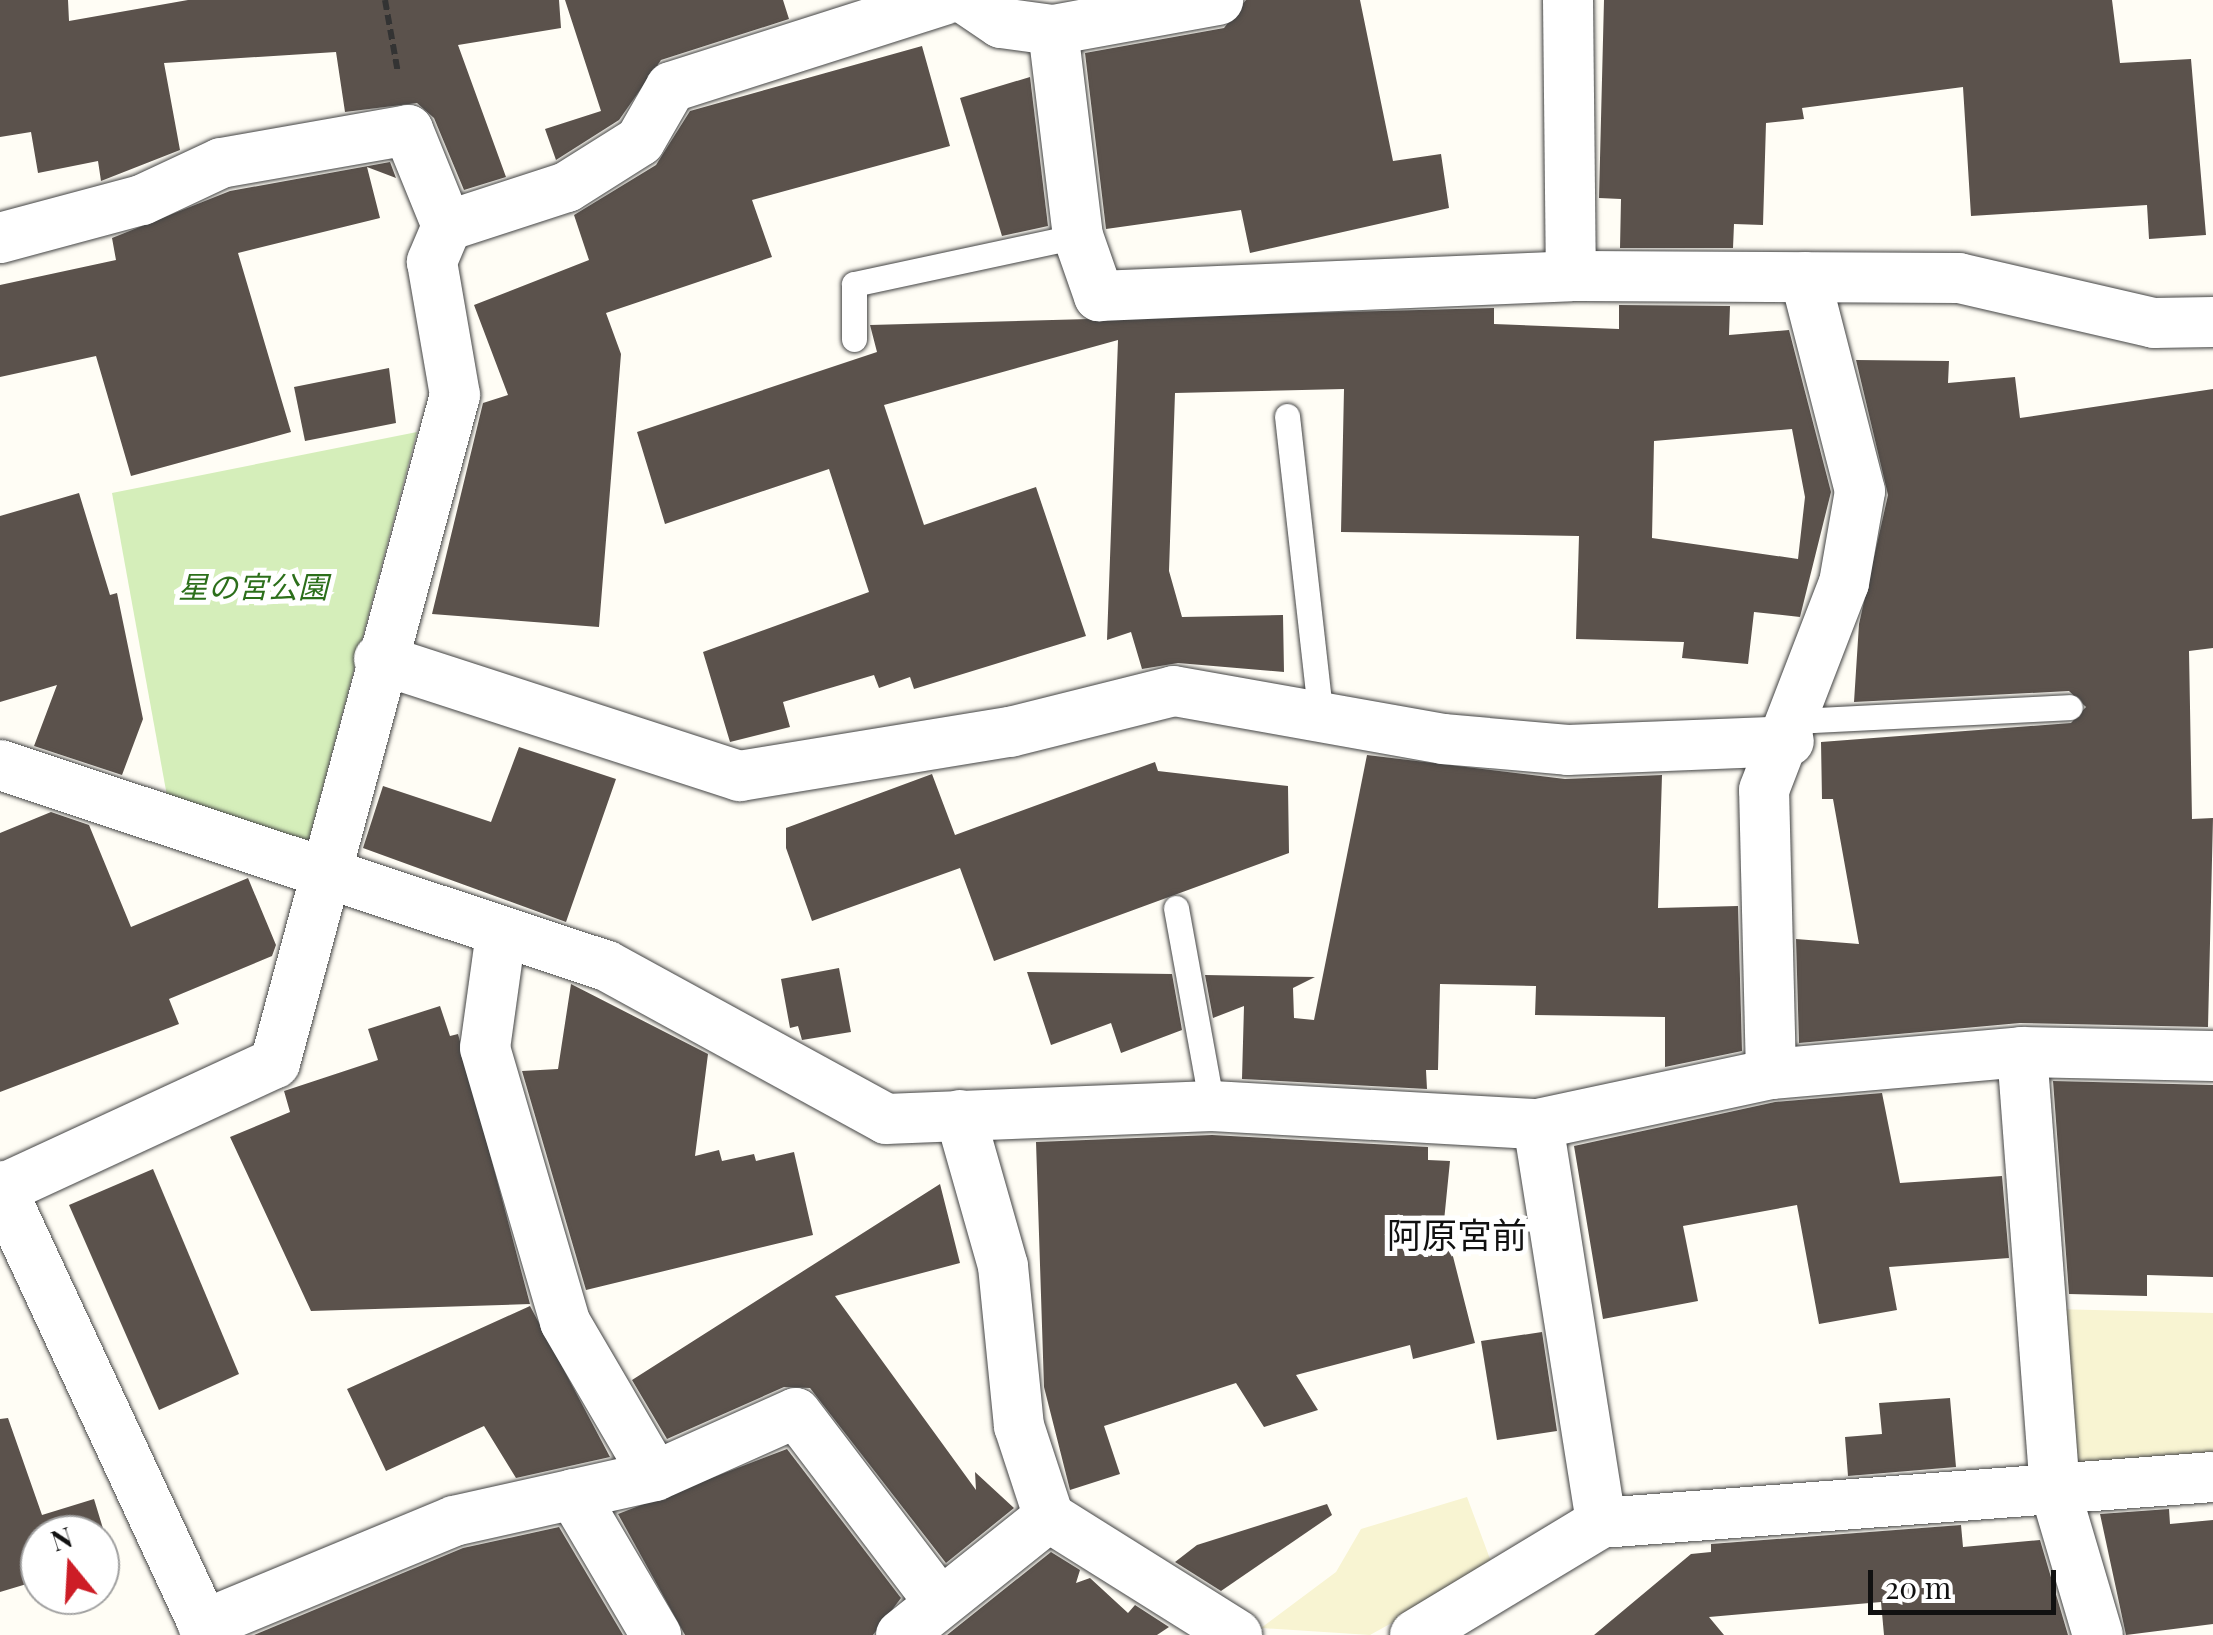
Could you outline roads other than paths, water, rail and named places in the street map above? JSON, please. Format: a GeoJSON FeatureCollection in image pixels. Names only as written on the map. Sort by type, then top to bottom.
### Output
{"type":"FeatureCollection","features":[{"type":"Feature","properties":{"kind":"street"},"geometry":{"type":"LineString","coordinates":[[446,226],[567,187],[640,141],[671,86],[944,0]]}},
{"type":"Feature","properties":{"kind":"street"},"geometry":{"type":"LineString","coordinates":[[967,0],[1001,23],[1053,30],[1218,0]]}},
{"type":"Feature","properties":{"kind":"street"},"geometry":{"type":"LineString","coordinates":[[1568,0],[1572,276]]}},
{"type":"Feature","properties":{"kind":"street"},"geometry":{"type":"LineString","coordinates":[[1053,30],[1078,236],[1099,296],[1572,276],[1959,278],[2154,323],[2213,322]]}},
{"type":"Feature","properties":{"kind":"street"},"geometry":{"type":"LineString","coordinates":[[0,238],[142,200],[221,163],[408,130],[446,226],[432,262],[455,395],[378,658],[275,1063],[1,1188],[205,1630],[454,1520],[655,1476],[796,1413],[938,1600]]}},
{"type":"Feature","properties":{"kind":"street"},"geometry":{"type":"LineString","coordinates":[[1771,1074],[1764,790],[1793,731],[1844,583],[1860,491],[1806,278]]}},
{"type":"Feature","properties":{"kind":"street"},"geometry":{"type":"LineString","coordinates":[[378,658],[740,776],[1010,732],[1174,691],[1321,718],[1568,750],[1793,731]]}},
{"type":"Feature","properties":{"kind":"street"},"geometry":{"type":"LineString","coordinates":[[0,765],[324,876],[607,966],[886,1118],[1212,1106],[1538,1124],[1771,1074],[2022,1052],[2213,1056]]}},
{"type":"Feature","properties":{"kind":"street"},"geometry":{"type":"LineString","coordinates":[[501,933],[485,1048],[564,1322],[655,1476]]}},
{"type":"Feature","properties":{"kind":"street"},"geometry":{"type":"LineString","coordinates":[[2022,1052],[2055,1490],[2098,1635]]}},
{"type":"Feature","properties":{"kind":"street"},"geometry":{"type":"LineString","coordinates":[[960,1115],[1003,1266],[1020,1426],[1049,1516],[1237,1635]]}},
{"type":"Feature","properties":{"kind":"street"},"geometry":{"type":"LineString","coordinates":[[1538,1124],[1601,1523]]}},
{"type":"Feature","properties":{"kind":"street"},"geometry":{"type":"LineString","coordinates":[[1415,1635],[1601,1523],[2213,1477]]}},
{"type":"Feature","properties":{"kind":"street"},"geometry":{"type":"LineString","coordinates":[[573,1494],[656,1635]]}},
{"type":"Feature","properties":{"kind":"street"},"geometry":{"type":"LineString","coordinates":[[901,1635],[938,1600],[1049,1516]]}},
{"type":"Feature","properties":{"kind":"lane"},"geometry":{"type":"LineString","coordinates":[[854,339],[854,284],[1078,236]]}},
{"type":"Feature","properties":{"kind":"lane"},"geometry":{"type":"LineString","coordinates":[[1287,416],[1321,718]]}},
{"type":"Feature","properties":{"kind":"lane"},"geometry":{"type":"LineString","coordinates":[[1793,731],[2070,707]]}},
{"type":"Feature","properties":{"kind":"lane"},"geometry":{"type":"LineString","coordinates":[[1176,908],[1212,1106]]}},
{"type":"Feature","properties":{"kind":"district","name":"阿原宮前"},"geometry":{"type":"Point","coordinates":[1457,1234]}},
{"type":"Feature","properties":{"kind":"park label","name":"星の宮公園"},"geometry":{"type":"Point","coordinates":[253,586]}}]}
